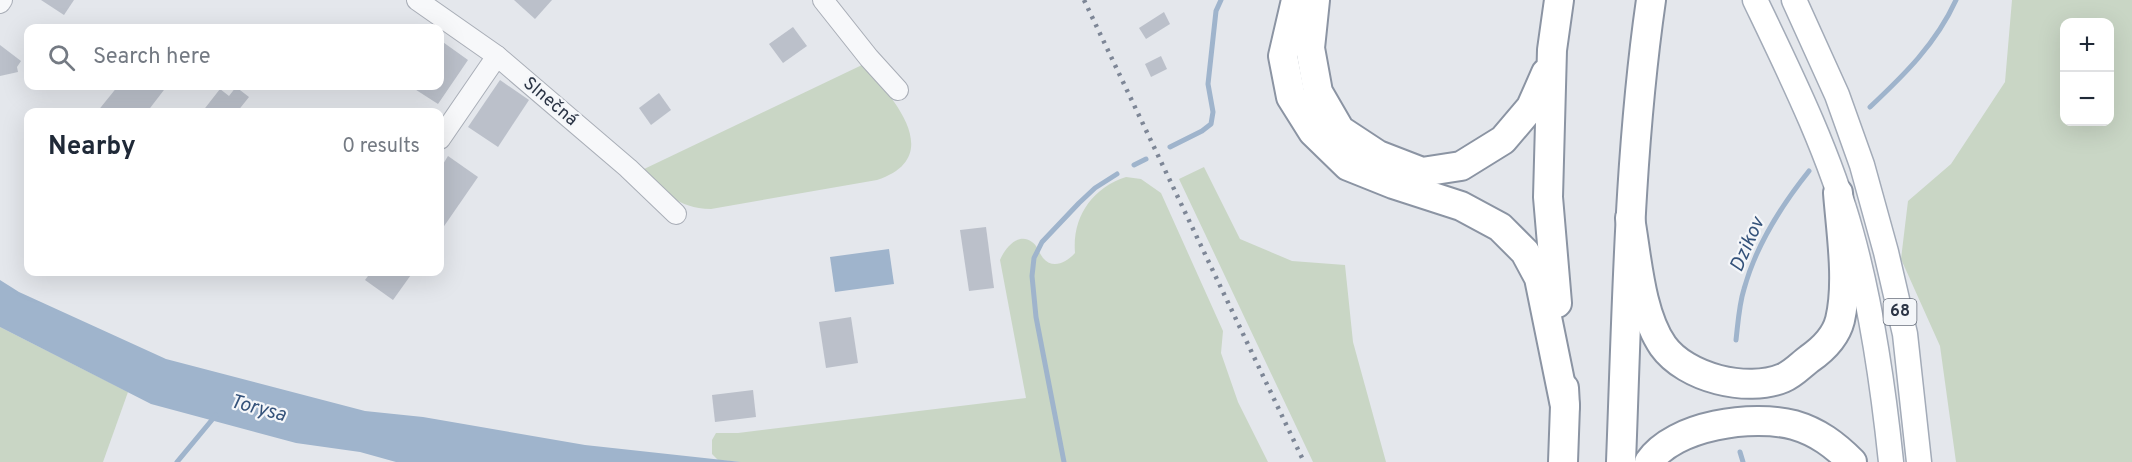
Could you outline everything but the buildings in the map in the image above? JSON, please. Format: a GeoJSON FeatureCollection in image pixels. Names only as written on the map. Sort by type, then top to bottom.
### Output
{"type":"FeatureCollection","features":[{"type":"Feature","properties":{"kind":"highway"},"geometry":{"type":"LineString","coordinates":[[1296,0],[1283,56],[1291,97],[1313,132],[1348,166],[1393,184],[1461,206],[1500,227],[1525,252],[1539,279],[1565,406]]}},
{"type":"Feature","properties":{"kind":"highway"},"geometry":{"type":"LineString","coordinates":[[1315,0],[1310,48],[1318,92],[1340,130],[1378,155],[1422,172],[1461,166],[1503,140],[1531,106],[1547,69],[1552,50]]}},
{"type":"Feature","properties":{"kind":"highway"},"geometry":{"type":"LineString","coordinates":[[1559,0],[1552,50],[1548,197],[1565,406],[1563,462]]}},
{"type":"Feature","properties":{"kind":"highway"},"geometry":{"type":"LineString","coordinates":[[1621,462],[1630,218],[1642,61],[1651,0]]}},
{"type":"Feature","properties":{"kind":"highway"},"geometry":{"type":"LineString","coordinates":[[1630,218],[1644,299],[1652,324],[1662,344],[1674,360],[1712,378],[1740,383],[1760,383],[1785,378],[1818,353],[1831,338],[1839,321],[1844,268],[1838,193]]}},
{"type":"Feature","properties":{"kind":"highway"},"geometry":{"type":"LineString","coordinates":[[1649,462],[1671,442],[1693,431],[1743,420],[1792,425],[1803,429],[1834,444],[1852,462]]}},
{"type":"Feature","properties":{"kind":"main road","name":"68"},"geometry":{"type":"LineString","coordinates":[[1755,0],[1811,120],[1838,193],[1860,264],[1875,335],[1891,462]]}},
{"type":"Feature","properties":{"kind":"main road","name":"68"},"geometry":{"type":"LineString","coordinates":[[1794,0],[1837,94],[1862,165],[1886,252],[1905,334],[1919,462]]}},
{"type":"Feature","properties":{"kind":"street","name":"Slnečná"},"geometry":{"type":"LineString","coordinates":[[417,0],[497,56],[628,168],[676,214]]}},
{"type":"Feature","properties":{"kind":"street"},"geometry":{"type":"LineString","coordinates":[[823,0],[868,58],[898,90]]}},
{"type":"Feature","properties":{"kind":"street"},"geometry":{"type":"LineString","coordinates":[[444,133],[497,56]]}},
{"type":"Feature","properties":{"kind":"green space"},"geometry":{"type":"Polygon","coordinates":[[[2012,0],[2132,0],[2132,462],[1956,462],[1940,346],[1901,259],[1908,201],[1951,164],[2005,82],[2012,0]]]}},
{"type":"Feature","properties":{"kind":"green space"},"geometry":{"type":"Polygon","coordinates":[[[862,65],[899,109],[907,126],[911,142],[909,157],[898,170],[877,180],[711,209],[689,206],[680,202],[665,192],[642,170],[862,65]]]}},
{"type":"Feature","properties":{"kind":"green space"},"geometry":{"type":"Polygon","coordinates":[[[1204,167],[1240,239],[1292,261],[1345,265],[1353,342],[1386,462],[1313,462],[1179,179],[1204,167]]]}},
{"type":"Feature","properties":{"kind":"green space"},"geometry":{"type":"Polygon","coordinates":[[[1126,177],[1141,179],[1161,193],[1223,331],[1221,353],[1238,402],[1268,462],[741,462],[718,460],[712,454],[712,440],[716,433],[738,433],[1026,398],[1000,260],[1009,246],[1022,239],[1034,243],[1043,258],[1051,264],[1068,259],[1075,253],[1077,227],[1081,216],[1094,196],[1103,188],[1126,177]]]}},
{"type":"Feature","properties":{"kind":"green space"},"geometry":{"type":"Polygon","coordinates":[[[0,327],[128,392],[103,462],[0,462],[0,327]]]}},
{"type":"Feature","properties":{"kind":"water"},"geometry":{"type":"Polygon","coordinates":[[[889,249],[894,284],[835,292],[830,257],[889,249]]]}},
{"type":"Feature","properties":{"kind":"water","name":"Torysa"},"geometry":{"type":"Polygon","coordinates":[[[0,280],[19,292],[166,359],[365,411],[423,417],[585,445],[741,462],[396,462],[360,452],[296,443],[151,404],[0,327],[0,280]]]}},
{"type":"Feature","properties":{"kind":"waterway"},"geometry":{"type":"LineString","coordinates":[[1170,147],[1211,124],[1213,112],[1208,84],[1216,11],[1221,0]]}},
{"type":"Feature","properties":{"kind":"waterway","name":"Dzikov"},"geometry":{"type":"LineString","coordinates":[[1870,107],[1907,71],[1929,45],[1956,0]]}},
{"type":"Feature","properties":{"kind":"waterway"},"geometry":{"type":"LineString","coordinates":[[1134,165],[1146,159]]}},
{"type":"Feature","properties":{"kind":"waterway","name":"Dzikov"},"geometry":{"type":"LineString","coordinates":[[1736,340],[1742,295],[1755,257],[1779,212],[1809,171]]}},
{"type":"Feature","properties":{"kind":"waterway"},"geometry":{"type":"LineString","coordinates":[[1064,462],[1036,317],[1032,276],[1034,258],[1042,242],[1079,203],[1095,188],[1117,174]]}},
{"type":"Feature","properties":{"kind":"waterway"},"geometry":{"type":"LineString","coordinates":[[177,462],[216,415]]}},
{"type":"Feature","properties":{"kind":"waterway","name":"Dzikov"},"geometry":{"type":"LineString","coordinates":[[1740,452],[1743,462]]}},
{"type":"Feature","properties":{"kind":"railway"},"geometry":{"type":"LineString","coordinates":[[1084,0],[1304,462]]}}]}
